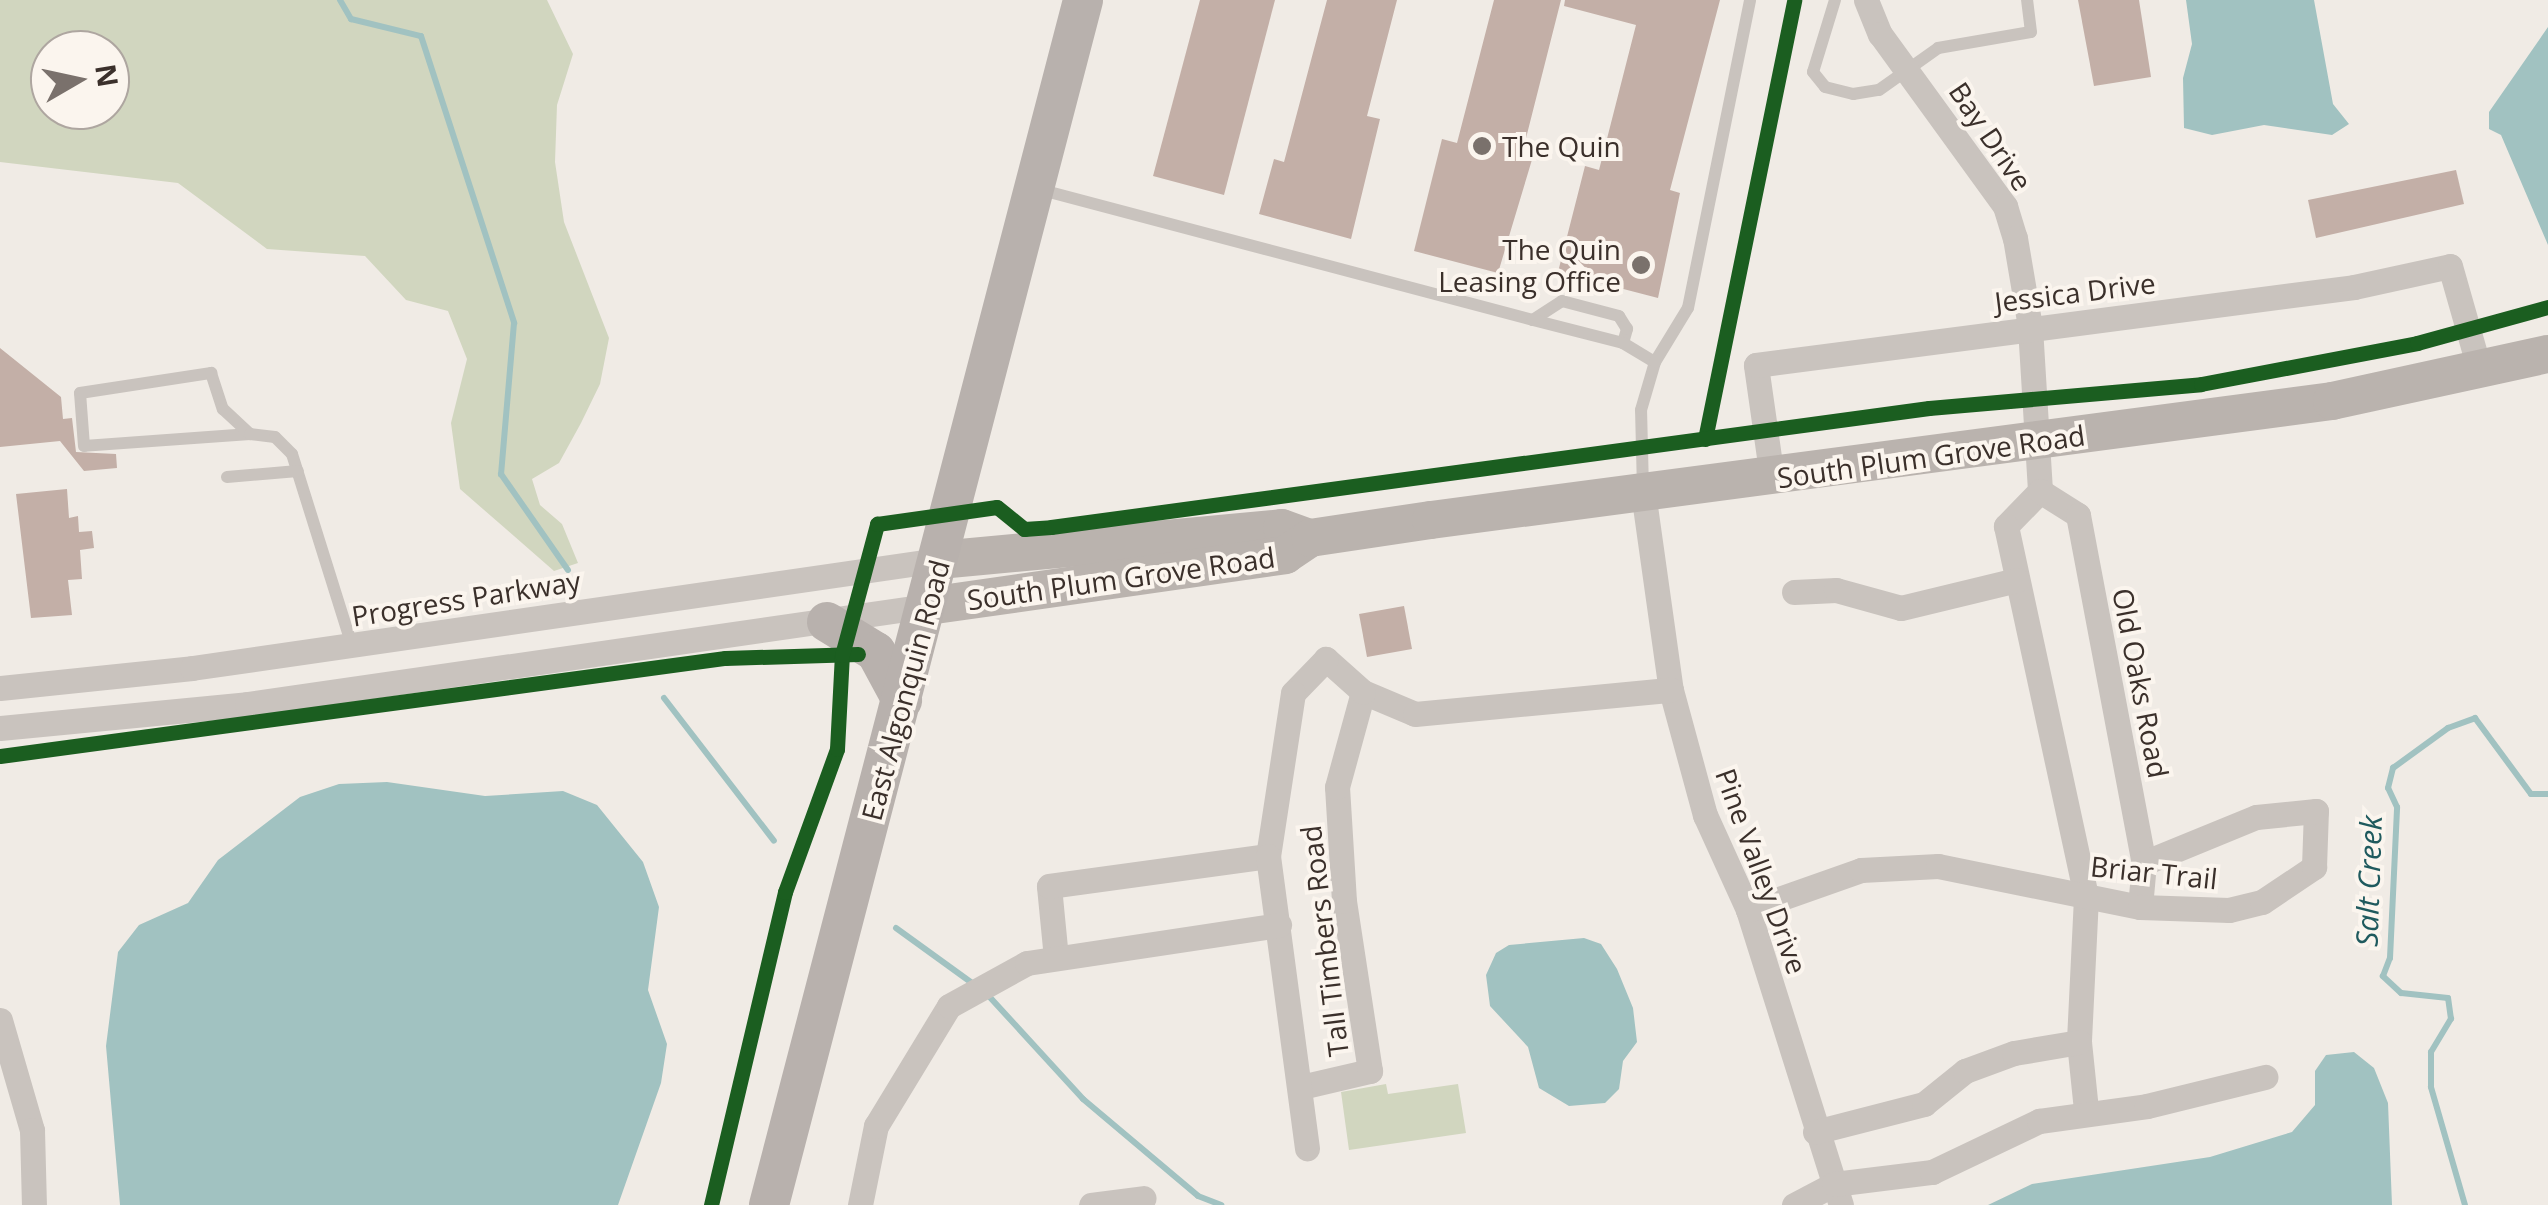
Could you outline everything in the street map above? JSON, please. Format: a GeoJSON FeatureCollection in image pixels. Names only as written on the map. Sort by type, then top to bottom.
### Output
{"type":"FeatureCollection","features":[{"type":"Feature","properties":{"kind":"main road","name":"East Algonquin Road"},"geometry":{"type":"LineString","coordinates":[[769,1205],[1083,0]]}},
{"type":"Feature","properties":{"kind":"main road"},"geometry":{"type":"LineString","coordinates":[[826,622],[876,652],[902,700]]}},
{"type":"Feature","properties":{"kind":"street","name":"Bay Drive"},"geometry":{"type":"LineString","coordinates":[[1866,0],[1880,34],[2006,206],[2030,327],[2036,442]]}},
{"type":"Feature","properties":{"kind":"street","name":"Jessica Drive"},"geometry":{"type":"LineString","coordinates":[[1772,478],[1756,365],[2354,288],[2450,266],[2480,370]]}},
{"type":"Feature","properties":{"kind":"street","name":"South Plum Grove Road"},"geometry":{"type":"LineString","coordinates":[[940,560],[1282,528],[1310,538],[2332,401],[2548,354]]}},
{"type":"Feature","properties":{"kind":"street"},"geometry":{"type":"LineString","coordinates":[[2036,442],[2040,491],[2006,526],[2086,897],[2078,1042],[2086,1110]]}},
{"type":"Feature","properties":{"kind":"street","name":"Old Oaks Road"},"geometry":{"type":"LineString","coordinates":[[2040,491],[2078,515],[2144,862],[2140,907]]}},
{"type":"Feature","properties":{"kind":"street","name":"Pine Valley Drive"},"geometry":{"type":"LineString","coordinates":[[1643,492],[1670,690],[1705,816],[1748,910],[1838,1195]]}},
{"type":"Feature","properties":{"kind":"street","name":"South Plum Grove Road"},"geometry":{"type":"LineString","coordinates":[[928,606],[1285,556],[1310,538]]}},
{"type":"Feature","properties":{"kind":"street","name":"Progress Parkway"},"geometry":{"type":"LineString","coordinates":[[0,688],[352,646],[940,560]]}},
{"type":"Feature","properties":{"kind":"street"},"geometry":{"type":"LineString","coordinates":[[1794,592],[1836,590],[1901,608],[2018,580]]}},
{"type":"Feature","properties":{"kind":"street"},"geometry":{"type":"LineString","coordinates":[[0,728],[247,704],[928,606]]}},
{"type":"Feature","properties":{"kind":"street","name":"Tall Timbers Road"},"geometry":{"type":"LineString","coordinates":[[1302,1087],[1370,1071],[1344,901],[1337,788],[1363,692],[1326,659],[1293,693],[1268,856],[1302,1087],[1307,1148]]}},
{"type":"Feature","properties":{"kind":"street"},"geometry":{"type":"LineString","coordinates":[[1363,692],[1415,714],[1670,690]]}},
{"type":"Feature","properties":{"kind":"street","name":"Briar Trail"},"geometry":{"type":"LineString","coordinates":[[1748,910],[1861,870],[1938,866],[2140,907],[2229,910],[2262,902],[2314,867],[2316,811],[2256,817],[2144,862]]}},
{"type":"Feature","properties":{"kind":"street"},"geometry":{"type":"LineString","coordinates":[[1056,958],[1048,886],[1268,856]]}},
{"type":"Feature","properties":{"kind":"street"},"geometry":{"type":"LineString","coordinates":[[860,1205],[876,1126],[949,1006],[1012,967],[1279,925]]}},
{"type":"Feature","properties":{"kind":"street"},"geometry":{"type":"LineString","coordinates":[[0,1020],[32,1130],[34,1205]]}},
{"type":"Feature","properties":{"kind":"street"},"geometry":{"type":"LineString","coordinates":[[1816,1132],[1924,1104],[1965,1072],[2014,1053],[2078,1042]]}},
{"type":"Feature","properties":{"kind":"street"},"geometry":{"type":"LineString","coordinates":[[1794,1205],[1932,1172],[2039,1121],[2086,1110],[2147,1106],[2265,1078]]}},
{"type":"Feature","properties":{"kind":"street"},"geometry":{"type":"LineString","coordinates":[[1091,1205],[1144,1198]]}},
{"type":"Feature","properties":{"kind":"lane"},"geometry":{"type":"LineString","coordinates":[[1643,492],[1641,410],[1655,362],[1688,308],[1750,0]]}},
{"type":"Feature","properties":{"kind":"lane"},"geometry":{"type":"LineString","coordinates":[[1835,0],[1816,48],[1814,72],[1825,87],[1853,94],[1879,90],[1938,48],[2031,32],[2027,0]]}},
{"type":"Feature","properties":{"kind":"lane"},"geometry":{"type":"LineString","coordinates":[[1033,188],[1623,343],[1655,362]]}},
{"type":"Feature","properties":{"kind":"lane"},"geometry":{"type":"LineString","coordinates":[[1533,320],[1562,301],[1619,316],[1627,329],[1623,343]]}},
{"type":"Feature","properties":{"kind":"lane"},"geometry":{"type":"LineString","coordinates":[[250,434],[223,409],[212,373],[80,392],[84,446],[250,434],[276,438],[292,454],[298,470],[352,646]]}},
{"type":"Feature","properties":{"kind":"lane"},"geometry":{"type":"LineString","coordinates":[[226,477],[298,470]]}},
{"type":"Feature","properties":{"kind":"green space"},"geometry":{"type":"Polygon","coordinates":[[[0,0],[547,0],[573,54],[557,105],[555,162],[564,222],[609,338],[600,384],[581,423],[559,463],[532,479],[540,505],[562,524],[578,563],[554,571],[460,489],[451,423],[467,359],[448,311],[406,300],[365,256],[267,249],[178,183],[0,162],[0,0]]]}},
{"type":"Feature","properties":{"kind":"green space"},"geometry":{"type":"Polygon","coordinates":[[[1386,1084],[1388,1094],[1458,1084],[1466,1133],[1349,1150],[1341,1092],[1386,1084]]]}},
{"type":"Feature","properties":{"kind":"water"},"geometry":{"type":"Polygon","coordinates":[[[2186,0],[2314,0],[2333,104],[2349,124],[2332,135],[2264,125],[2212,135],[2184,128],[2183,78],[2192,44],[2186,0]]]}},
{"type":"Feature","properties":{"kind":"water"},"geometry":{"type":"Polygon","coordinates":[[[2548,27],[2548,245],[2501,135],[2489,129],[2489,112],[2548,27]]]}},
{"type":"Feature","properties":{"kind":"water"},"geometry":{"type":"Polygon","coordinates":[[[387,782],[485,796],[563,791],[597,805],[643,862],[659,907],[648,990],[667,1044],[661,1083],[618,1205],[120,1205],[106,1046],[118,952],[139,925],[188,903],[218,860],[300,797],[339,784],[387,782]]]}},
{"type":"Feature","properties":{"kind":"water"},"geometry":{"type":"Polygon","coordinates":[[[1584,938],[1601,944],[1617,969],[1633,1008],[1637,1042],[1623,1061],[1619,1089],[1605,1103],[1569,1106],[1539,1088],[1528,1047],[1490,1006],[1486,975],[1496,953],[1509,945],[1584,938]]]}},
{"type":"Feature","properties":{"kind":"water"},"geometry":{"type":"Polygon","coordinates":[[[2354,1052],[2374,1068],[2388,1103],[2392,1205],[1988,1205],[2032,1184],[2210,1157],[2292,1132],[2315,1105],[2315,1071],[2326,1055],[2354,1052]]]}},
{"type":"Feature","properties":{"kind":"building"},"geometry":{"type":"Polygon","coordinates":[[[1200,0],[1275,0],[1224,195],[1153,176],[1200,0]]]}},
{"type":"Feature","properties":{"kind":"building"},"geometry":{"type":"Polygon","coordinates":[[[1327,0],[1397,0],[1367,116],[1380,119],[1351,239],[1259,214],[1274,159],[1284,162],[1327,0]]]}},
{"type":"Feature","properties":{"kind":"building"},"geometry":{"type":"Polygon","coordinates":[[[1494,0],[1561,0],[1523,150],[1534,153],[1498,273],[1414,251],[1442,139],[1457,143],[1494,0]]]}},
{"type":"Feature","properties":{"kind":"building"},"geometry":{"type":"Polygon","coordinates":[[[1565,0],[1720,0],[1670,190],[1680,193],[1658,298],[1558,272],[1585,166],[1599,170],[1636,25],[1564,6],[1565,0]]]}},
{"type":"Feature","properties":{"kind":"building"},"geometry":{"type":"Polygon","coordinates":[[[2078,0],[2139,0],[2151,77],[2094,86],[2078,0]]]}},
{"type":"Feature","properties":{"kind":"building"},"geometry":{"type":"Polygon","coordinates":[[[2456,170],[2464,204],[2316,238],[2308,200],[2456,170]]]}},
{"type":"Feature","properties":{"kind":"building"},"geometry":{"type":"Polygon","coordinates":[[[0,348],[61,397],[63,419],[72,418],[76,452],[116,454],[117,468],[84,471],[60,441],[0,447],[0,348]]]}},
{"type":"Feature","properties":{"kind":"building"},"geometry":{"type":"Polygon","coordinates":[[[67,489],[69,518],[78,516],[79,532],[92,531],[94,548],[80,550],[82,579],[68,580],[72,615],[31,618],[16,494],[67,489]]]}},
{"type":"Feature","properties":{"kind":"building"},"geometry":{"type":"Polygon","coordinates":[[[1404,606],[1412,649],[1367,657],[1359,614],[1404,606]]]}},
{"type":"Feature","properties":{"kind":"waterway"},"geometry":{"type":"LineString","coordinates":[[340,0],[351,19],[421,36],[514,323],[501,474],[568,570]]}},
{"type":"Feature","properties":{"kind":"waterway"},"geometry":{"type":"LineString","coordinates":[[664,698],[774,841]]}},
{"type":"Feature","properties":{"kind":"waterway","name":"Salt Creek"},"geometry":{"type":"LineString","coordinates":[[2465,1205],[2431,1087],[2431,1052],[2451,1019],[2448,998],[2401,993],[2383,976],[2390,958],[2397,807],[2388,788],[2393,768],[2448,728],[2475,718],[2531,794],[2548,794]]}},
{"type":"Feature","properties":{"kind":"waterway"},"geometry":{"type":"LineString","coordinates":[[896,928],[976,986]]}},
{"type":"Feature","properties":{"kind":"waterway"},"geometry":{"type":"LineString","coordinates":[[986,993],[1083,1099],[1198,1196],[1221,1205]]}},
{"type":"Feature","properties":{"kind":"cycle path"},"geometry":{"type":"LineString","coordinates":[[1705,439],[1794,0]]}},
{"type":"Feature","properties":{"kind":"cycle path"},"geometry":{"type":"LineString","coordinates":[[711,1205],[785,892],[837,749],[842,655],[877,524],[997,507],[1024,529],[1051,527],[1929,408],[2201,384],[2417,343],[2548,307]]}},
{"type":"Feature","properties":{"kind":"cycle path"},"geometry":{"type":"LineString","coordinates":[[0,756],[725,658],[858,654]]}},
{"type":"Feature","properties":{"kind":"place","name":"The Quin"},"geometry":{"type":"Point","coordinates":[1482,146]}},
{"type":"Feature","properties":{"kind":"place","name":"The Quin Leasing Office"},"geometry":{"type":"Point","coordinates":[1641,265]}}]}
